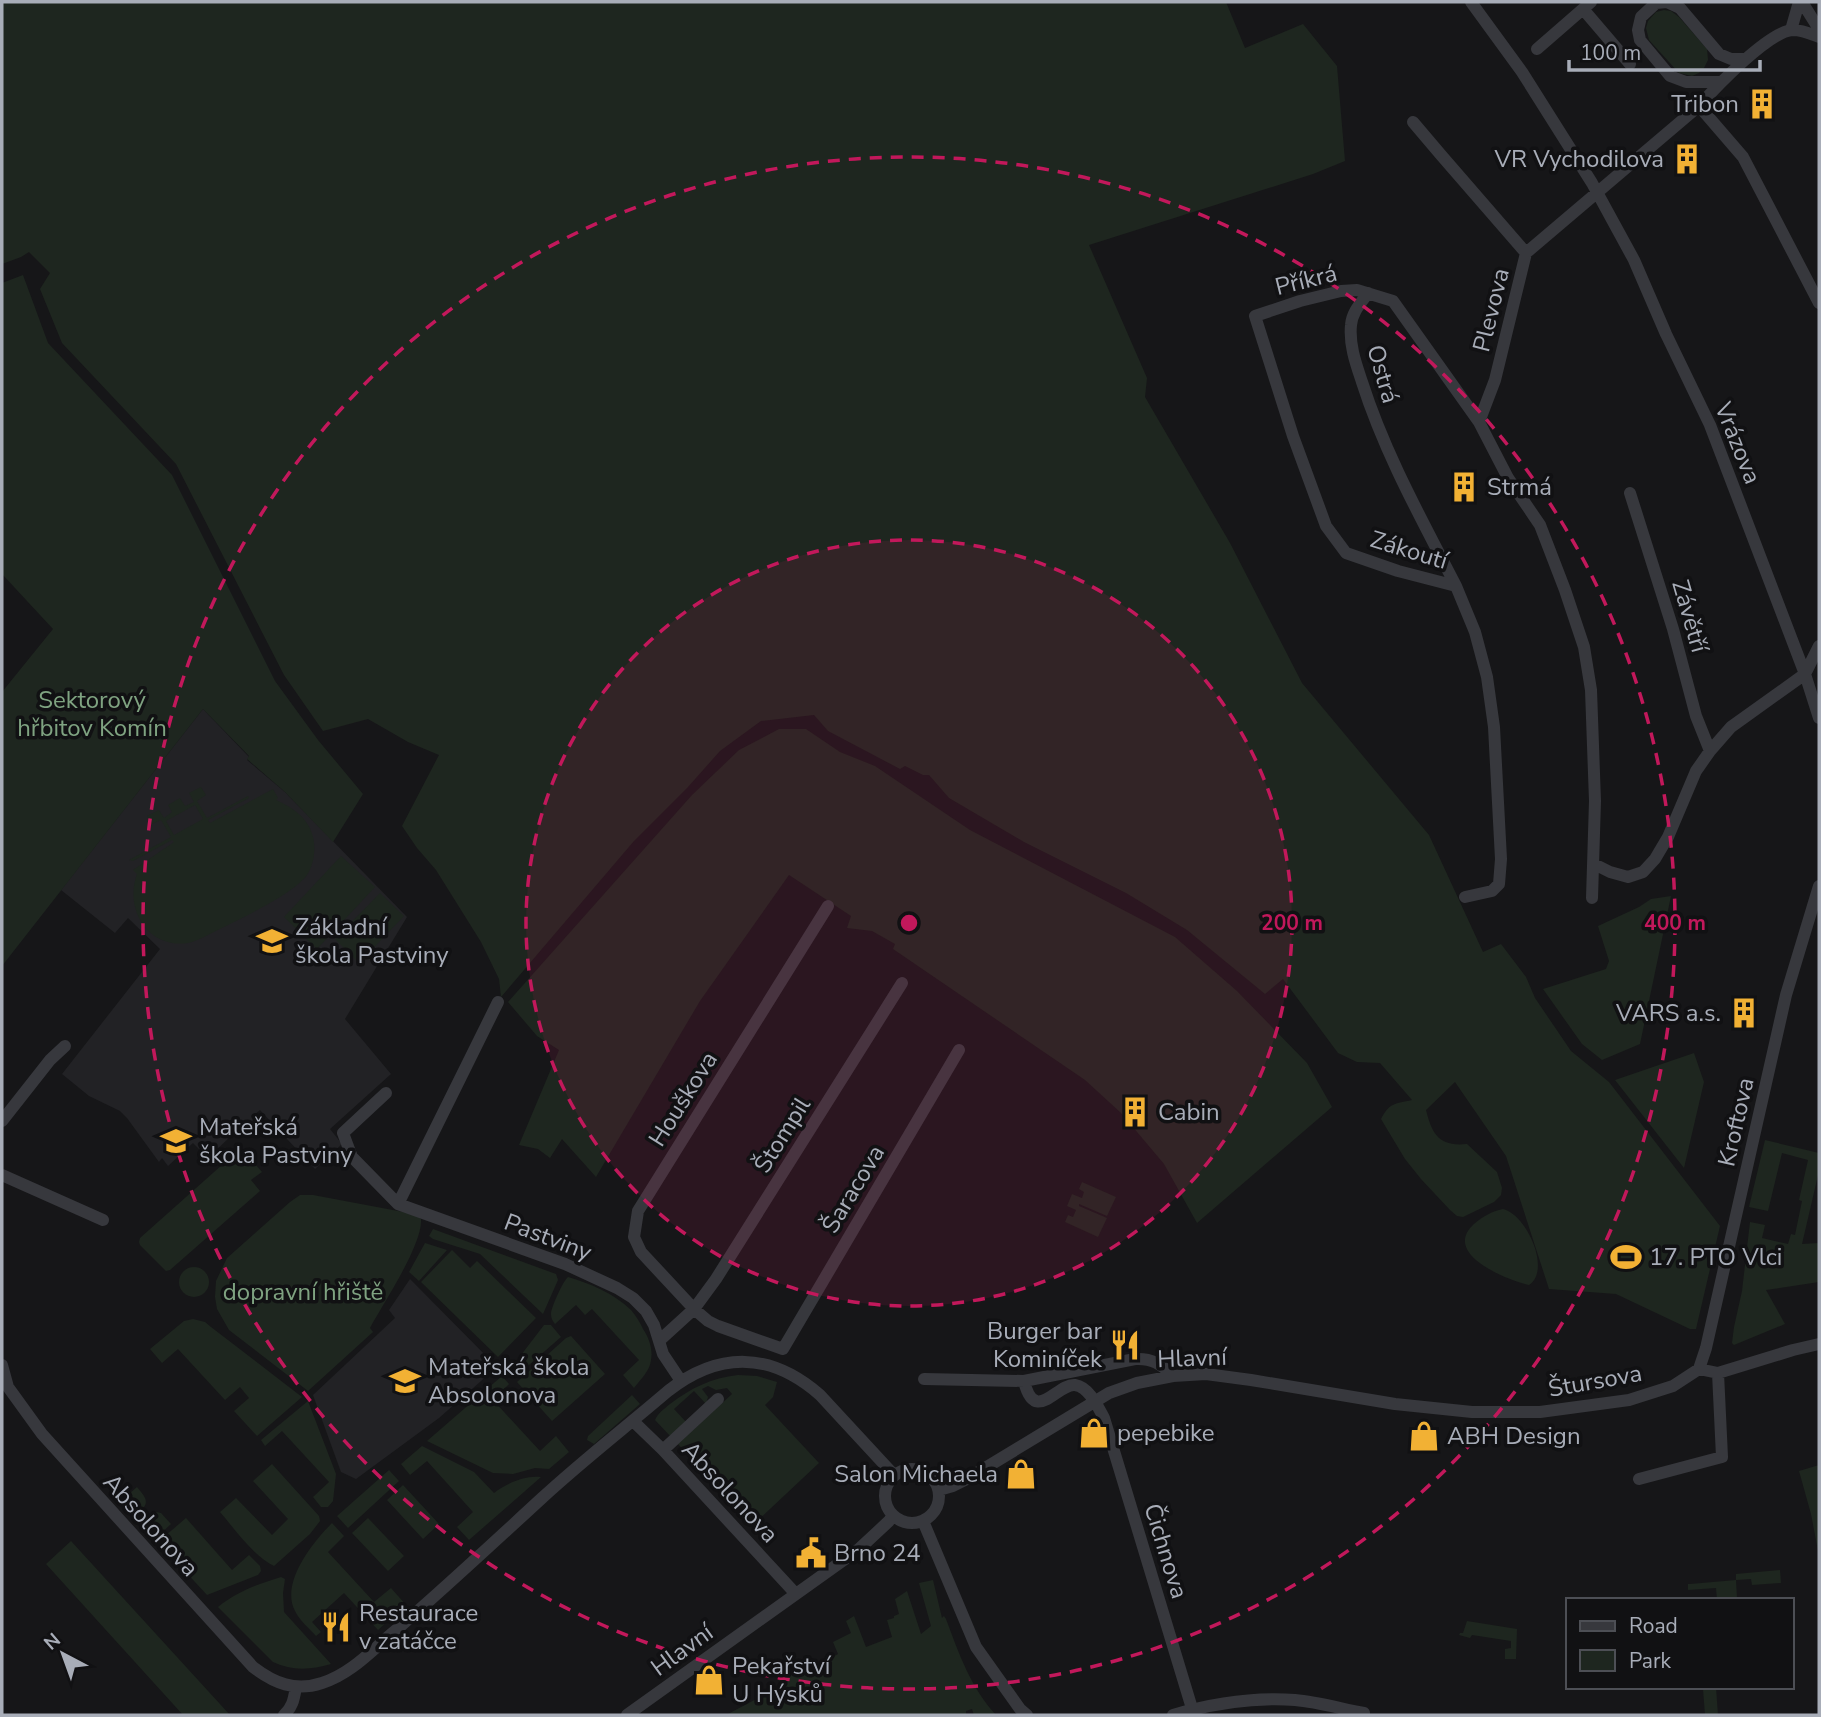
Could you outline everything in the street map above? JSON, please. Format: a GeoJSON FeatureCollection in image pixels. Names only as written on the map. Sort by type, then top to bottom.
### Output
{"type":"FeatureCollection","features":[{"type":"Feature","properties":{"kind":"street","name":"Vrázova"},"geometry":{"type":"LineString","coordinates":[[1471,2],[1522,72],[1597,192],[1634,260],[1665,334],[1710,425],[1805,674],[1819,718]]}},
{"type":"Feature","properties":{"kind":"street"},"geometry":{"type":"LineString","coordinates":[[1720,82],[1686,82],[1670,76],[1640,40],[1638,30],[1641,18],[1656,3],[1667,2],[1681,8],[1719,54],[1731,59],[1746,60]]}},
{"type":"Feature","properties":{"kind":"street"},"geometry":{"type":"LineString","coordinates":[[1800,2],[1819,29]]}},
{"type":"Feature","properties":{"kind":"street"},"geometry":{"type":"LineString","coordinates":[[1791,30],[1800,2]]}},
{"type":"Feature","properties":{"kind":"street"},"geometry":{"type":"LineString","coordinates":[[1537,49],[1587,5],[1630,64]]}},
{"type":"Feature","properties":{"kind":"street"},"geometry":{"type":"LineString","coordinates":[[1526,253],[1699,106],[1720,82],[1773,38],[1791,30],[1804,31],[1819,37]]}},
{"type":"Feature","properties":{"kind":"street"},"geometry":{"type":"LineString","coordinates":[[1699,106],[1743,157],[1819,303]]}},
{"type":"Feature","properties":{"kind":"street","name":"Plevova"},"geometry":{"type":"LineString","coordinates":[[1413,122],[1526,253],[1495,380],[1479,422]]}},
{"type":"Feature","properties":{"kind":"street","name":"Příkrá"},"geometry":{"type":"LineString","coordinates":[[1255,316],[1340,291],[1357,290],[1368,293]]}},
{"type":"Feature","properties":{"kind":"street","name":"Ostrá"},"geometry":{"type":"LineString","coordinates":[[1456,586],[1412,502],[1372,414],[1352,352],[1350,326],[1353,313],[1368,293],[1393,302],[1479,422]]}},
{"type":"Feature","properties":{"kind":"street","name":"Zákoutí"},"geometry":{"type":"LineString","coordinates":[[1255,316],[1293,436],[1326,526],[1346,553],[1398,571],[1456,586],[1475,632],[1487,677],[1494,727],[1501,859],[1499,884],[1492,891],[1465,897]]}},
{"type":"Feature","properties":{"kind":"street"},"geometry":{"type":"LineString","coordinates":[[1479,422],[1508,478],[1540,526],[1584,647],[1591,690],[1594,746],[1592,898]]}},
{"type":"Feature","properties":{"kind":"street","name":"Závětří"},"geometry":{"type":"LineString","coordinates":[[1630,493],[1673,629],[1696,716],[1710,751]]}},
{"type":"Feature","properties":{"kind":"street"},"geometry":{"type":"LineString","coordinates":[[1594,864],[1609,872],[1628,877],[1643,872],[1655,859],[1668,837],[1696,771],[1710,751],[1731,727],[1805,674],[1819,646]]}},
{"type":"Feature","properties":{"kind":"street","name":"Kroftova"},"geometry":{"type":"LineString","coordinates":[[1699,1369],[1786,995],[1819,886]]}},
{"type":"Feature","properties":{"kind":"street","name":"Houškova"},"geometry":{"type":"LineString","coordinates":[[694,1309],[641,1252],[634,1237],[638,1211],[828,906]]}},
{"type":"Feature","properties":{"kind":"street","name":"Štompil"},"geometry":{"type":"LineString","coordinates":[[694,1309],[716,1279],[902,983]]}},
{"type":"Feature","properties":{"kind":"street"},"geometry":{"type":"LineString","coordinates":[[398,1204],[498,1002]]}},
{"type":"Feature","properties":{"kind":"street"},"geometry":{"type":"LineString","coordinates":[[2,1121],[50,1060],[65,1046]]}},
{"type":"Feature","properties":{"kind":"street","name":"Šaracova"},"geometry":{"type":"LineString","coordinates":[[694,1309],[718,1326],[783,1349],[960,1050]]}},
{"type":"Feature","properties":{"kind":"street","name":"Pastviny"},"geometry":{"type":"LineString","coordinates":[[386,1093],[343,1133],[352,1157],[398,1204],[565,1264],[633,1298],[646,1311],[654,1325],[666,1360],[681,1381]]}},
{"type":"Feature","properties":{"kind":"street"},"geometry":{"type":"LineString","coordinates":[[2,1175],[103,1220]]}},
{"type":"Feature","properties":{"kind":"street"},"geometry":{"type":"LineString","coordinates":[[660,1340],[694,1309]]}},
{"type":"Feature","properties":{"kind":"street"},"geometry":{"type":"LineString","coordinates":[[1699,1369],[1718,1373],[1819,1344]]}},
{"type":"Feature","properties":{"kind":"street"},"geometry":{"type":"LineString","coordinates":[[924,1379],[1024,1381],[1135,1359],[1154,1361],[1172,1376]]}},
{"type":"Feature","properties":{"kind":"street"},"geometry":{"type":"LineString","coordinates":[[284,1715],[294,1701],[296,1687],[310,1686],[335,1678],[359,1662],[544,1496],[681,1381],[701,1370],[718,1364],[755,1362],[787,1372],[820,1395],[894,1475]]}},
{"type":"Feature","properties":{"kind":"street","name":"Absolonova"},"geometry":{"type":"LineString","coordinates":[[2,1365],[8,1387],[39,1431],[127,1530],[253,1667],[278,1683],[296,1687]]}},
{"type":"Feature","properties":{"kind":"street","name":"Štursova"},"geometry":{"type":"LineString","coordinates":[[1472,1412],[1540,1412],[1629,1400],[1673,1386],[1699,1369]]}},
{"type":"Feature","properties":{"kind":"street"},"geometry":{"type":"LineString","coordinates":[[1639,1479],[1722,1457],[1718,1373]]}},
{"type":"Feature","properties":{"kind":"street","name":"Hlavní"},"geometry":{"type":"LineString","coordinates":[[939,1490],[967,1479],[1094,1401],[1124,1387],[1172,1376],[1206,1374],[1395,1404],[1472,1412]]}},
{"type":"Feature","properties":{"kind":"street"},"geometry":{"type":"LineString","coordinates":[[1024,1381],[1027,1391],[1035,1400],[1043,1401],[1071,1385],[1078,1386],[1094,1401]]}},
{"type":"Feature","properties":{"kind":"street","name":"Absolonova"},"geometry":{"type":"LineString","coordinates":[[663,1450],[718,1399]]}},
{"type":"Feature","properties":{"kind":"street","name":"Čichnova"},"geometry":{"type":"LineString","coordinates":[[1094,1401],[1104,1418],[1193,1712]]}},
{"type":"Feature","properties":{"kind":"street","name":"Absolonova"},"geometry":{"type":"LineString","coordinates":[[633,1421],[795,1593]]}},
{"type":"Feature","properties":{"kind":"street"},"geometry":{"type":"LineString","coordinates":[[909,1469],[925,1471],[939,1490],[936,1509],[931,1516],[914,1523],[893,1515],[885,1492],[894,1475],[909,1469]]}},
{"type":"Feature","properties":{"kind":"street","name":"Hlavní"},"geometry":{"type":"LineString","coordinates":[[627,1715],[859,1549],[893,1515]]}},
{"type":"Feature","properties":{"kind":"street"},"geometry":{"type":"LineString","coordinates":[[923,1521],[976,1647],[1023,1713]]}},
{"type":"Feature","properties":{"kind":"street"},"geometry":{"type":"LineString","coordinates":[[1173,1715],[1193,1712],[1220,1702],[1259,1700],[1297,1700],[1364,1713]]}},
{"type":"Feature","properties":{"kind":"shaded area","name":"Základní škola Pastviny"},"geometry":{"type":"Polygon","coordinates":[[[203,709],[249,757],[247,760],[285,792],[407,917],[345,1019],[391,1074],[330,1129],[342,1144],[315,1169],[260,1110],[252,1117],[255,1121],[237,1137],[233,1134],[208,1158],[193,1143],[168,1166],[162,1158],[159,1162],[120,1111],[89,1096],[62,1074],[160,949],[128,918],[115,933],[61,890],[203,709]]]}},
{"type":"Feature","properties":{"kind":"shaded area","name":"Mateřská škola Absolonova"},"geometry":{"type":"Polygon","coordinates":[[[410,1279],[497,1367],[439,1418],[356,1479],[341,1472],[313,1395],[395,1318],[389,1310],[410,1279]]]}},
{"type":"Feature","properties":{"kind":"green space"},"geometry":{"type":"Polygon","coordinates":[[[2,2],[1226,2],[1245,48],[1303,24],[1337,66],[1345,161],[1313,174],[1089,245],[1147,378],[1145,397],[1230,543],[1302,683],[1429,835],[1483,952],[1501,944],[1526,977],[1535,998],[1571,1051],[1609,1082],[1720,1226],[1696,1329],[1690,1329],[1616,1294],[1549,1289],[1506,1156],[1455,1082],[1426,1110],[1431,1126],[1443,1141],[1467,1144],[1497,1172],[1502,1188],[1501,1195],[1494,1202],[1463,1217],[1450,1210],[1421,1179],[1405,1159],[1381,1119],[1390,1107],[1412,1100],[1380,1063],[1357,1062],[1338,1053],[1283,979],[1265,994],[1187,930],[1126,893],[1024,842],[949,798],[929,775],[923,775],[905,766],[900,769],[828,731],[814,715],[761,721],[720,751],[634,841],[501,997],[499,979],[481,942],[436,870],[402,826],[439,755],[408,742],[368,719],[323,731],[284,675],[176,464],[62,343],[40,289],[50,273],[29,252],[2,264],[2,2]]]}},
{"type":"Feature","properties":{"kind":"green space"},"geometry":{"type":"Polygon","coordinates":[[[1664,10],[1679,17],[1707,49],[1708,60],[1699,73],[1692,76],[1679,73],[1649,40],[1646,28],[1648,21],[1656,12],[1664,10]]]}},
{"type":"Feature","properties":{"kind":"green space","name":"Sektorový hřbitov Komín"},"geometry":{"type":"Polygon","coordinates":[[[23,275],[48,343],[172,475],[275,681],[318,740],[363,794],[333,842],[285,792],[247,759],[249,756],[203,709],[2,966],[2,692],[53,629],[2,574],[2,283],[23,275]]]}},
{"type":"Feature","properties":{"kind":"green space"},"geometry":{"type":"Polygon","coordinates":[[[779,729],[806,729],[840,752],[875,766],[970,830],[1175,937],[1237,991],[1307,1063],[1332,1107],[1197,1223],[1164,1164],[1121,1113],[1085,1080],[893,949],[895,944],[872,931],[847,928],[851,916],[789,875],[700,1001],[596,1177],[562,1139],[550,1158],[538,1149],[519,1145],[559,1050],[537,1036],[508,1002],[692,795],[739,750],[779,729]]]}},
{"type":"Feature","properties":{"kind":"green space"},"geometry":{"type":"Polygon","coordinates":[[[201,787],[206,795],[197,801],[207,818],[248,796],[249,798],[208,820],[210,823],[273,789],[278,798],[276,800],[294,810],[308,824],[314,851],[307,875],[288,892],[204,937],[188,943],[174,943],[161,940],[143,924],[134,900],[137,874],[133,870],[174,842],[172,840],[133,861],[129,860],[171,837],[161,820],[152,824],[147,816],[159,810],[164,818],[172,812],[168,805],[180,798],[185,806],[194,802],[189,793],[201,787]],[[195,805],[166,821],[174,835],[203,819],[195,805]]]}},
{"type":"Feature","properties":{"kind":"green space"},"geometry":{"type":"Polygon","coordinates":[[[341,856],[375,887],[317,949],[284,917],[341,856]]]}},
{"type":"Feature","properties":{"kind":"green space"},"geometry":{"type":"Polygon","coordinates":[[[380,893],[404,916],[359,963],[335,939],[380,893]]]}},
{"type":"Feature","properties":{"kind":"green space"},"geometry":{"type":"Polygon","coordinates":[[[1671,896],[1640,1044],[1602,1060],[1582,1044],[1543,989],[1606,969],[1609,961],[1598,926],[1651,899],[1671,896]]]}},
{"type":"Feature","properties":{"kind":"green space"},"geometry":{"type":"Polygon","coordinates":[[[1694,1053],[1704,1082],[1684,1168],[1615,1080],[1694,1053]]]}},
{"type":"Feature","properties":{"kind":"green space"},"geometry":{"type":"Polygon","coordinates":[[[1765,1140],[1819,1153],[1819,1171],[1802,1244],[1819,1243],[1819,1282],[1766,1290],[1785,1324],[1734,1345],[1734,1327],[1742,1291],[1750,1222],[1765,1225],[1762,1238],[1788,1244],[1791,1234],[1795,1235],[1802,1201],[1799,1200],[1808,1160],[1782,1153],[1768,1211],[1749,1207],[1765,1140]]]}},
{"type":"Feature","properties":{"kind":"green space"},"geometry":{"type":"Polygon","coordinates":[[[241,1148],[262,1172],[251,1180],[260,1191],[166,1271],[140,1245],[140,1238],[241,1148]]]}},
{"type":"Feature","properties":{"kind":"green space"},"geometry":{"type":"Polygon","coordinates":[[[1082,1182],[1116,1197],[1107,1216],[1079,1204],[1107,1218],[1098,1237],[1065,1222],[1068,1215],[1073,1217],[1076,1210],[1067,1206],[1072,1194],[1082,1198],[1084,1192],[1079,1189],[1082,1182]]]}},
{"type":"Feature","properties":{"kind":"green space","name":"dopravní hřiště"},"geometry":{"type":"Polygon","coordinates":[[[300,1195],[313,1195],[414,1214],[421,1219],[416,1243],[370,1328],[373,1332],[308,1391],[229,1330],[217,1309],[215,1297],[216,1281],[227,1258],[300,1195]]]}},
{"type":"Feature","properties":{"kind":"green space"},"geometry":{"type":"Polygon","coordinates":[[[1503,1209],[1520,1221],[1533,1243],[1538,1268],[1529,1285],[1506,1278],[1481,1264],[1471,1255],[1466,1245],[1466,1235],[1474,1224],[1503,1209]]]}},
{"type":"Feature","properties":{"kind":"green space"},"geometry":{"type":"Polygon","coordinates":[[[433,1229],[556,1274],[558,1280],[543,1314],[480,1254],[433,1239],[429,1236],[433,1229]]]}},
{"type":"Feature","properties":{"kind":"green space"},"geometry":{"type":"Polygon","coordinates":[[[425,1243],[447,1250],[419,1281],[409,1272],[425,1243]]]}},
{"type":"Feature","properties":{"kind":"green space"},"geometry":{"type":"Polygon","coordinates":[[[452,1250],[470,1268],[477,1261],[536,1318],[498,1357],[421,1282],[452,1250]]]}},
{"type":"Feature","properties":{"kind":"green space"},"geometry":{"type":"Polygon","coordinates":[[[194,1267],[205,1271],[209,1282],[205,1293],[194,1297],[183,1293],[179,1282],[183,1271],[194,1267]]]}},
{"type":"Feature","properties":{"kind":"green space"},"geometry":{"type":"Polygon","coordinates":[[[568,1277],[610,1294],[631,1310],[639,1321],[649,1340],[651,1356],[647,1372],[634,1388],[623,1375],[639,1360],[592,1309],[585,1315],[576,1305],[555,1324],[553,1321],[552,1310],[568,1277]]]}},
{"type":"Feature","properties":{"kind":"green space"},"geometry":{"type":"Polygon","coordinates":[[[193,1319],[205,1322],[302,1397],[257,1436],[234,1411],[249,1398],[240,1387],[225,1400],[178,1349],[162,1363],[150,1349],[184,1321],[193,1319]]]}},
{"type":"Feature","properties":{"kind":"green space"},"geometry":{"type":"Polygon","coordinates":[[[544,1325],[551,1325],[561,1337],[514,1378],[508,1372],[544,1325]]]}},
{"type":"Feature","properties":{"kind":"green space"},"geometry":{"type":"Polygon","coordinates":[[[571,1336],[605,1374],[552,1421],[517,1382],[571,1336]]]}},
{"type":"Feature","properties":{"kind":"green space"},"geometry":{"type":"Polygon","coordinates":[[[738,1375],[757,1376],[777,1382],[773,1397],[765,1405],[819,1463],[755,1523],[752,1519],[750,1521],[678,1444],[732,1394],[727,1388],[716,1390],[708,1386],[702,1389],[708,1397],[706,1404],[694,1391],[674,1409],[687,1423],[672,1438],[655,1420],[670,1404],[694,1389],[710,1381],[738,1375]]]}},
{"type":"Feature","properties":{"kind":"green space"},"geometry":{"type":"Polygon","coordinates":[[[502,1376],[509,1384],[493,1400],[540,1451],[556,1436],[569,1452],[549,1469],[535,1468],[513,1474],[493,1473],[427,1441],[502,1376]]]}},
{"type":"Feature","properties":{"kind":"green space"},"geometry":{"type":"Polygon","coordinates":[[[632,1395],[640,1404],[594,1444],[587,1440],[588,1436],[632,1395]]]}},
{"type":"Feature","properties":{"kind":"green space"},"geometry":{"type":"Polygon","coordinates":[[[308,1401],[336,1474],[333,1501],[328,1507],[321,1507],[313,1497],[329,1482],[282,1431],[265,1446],[261,1440],[308,1401]]]}},
{"type":"Feature","properties":{"kind":"green space"},"geometry":{"type":"Polygon","coordinates":[[[422,1446],[474,1472],[494,1493],[516,1480],[541,1477],[469,1540],[457,1527],[473,1512],[427,1461],[410,1475],[401,1464],[422,1446]]]}},
{"type":"Feature","properties":{"kind":"green space"},"geometry":{"type":"Polygon","coordinates":[[[272,1464],[319,1516],[320,1521],[310,1534],[274,1566],[252,1549],[220,1512],[236,1498],[272,1535],[288,1519],[253,1481],[272,1464]]]}},
{"type":"Feature","properties":{"kind":"green space"},"geometry":{"type":"Polygon","coordinates":[[[1819,1465],[1819,1556],[1799,1471],[1819,1465]]]}},
{"type":"Feature","properties":{"kind":"green space"},"geometry":{"type":"Polygon","coordinates":[[[389,1470],[399,1481],[348,1528],[337,1516],[389,1470]]]}},
{"type":"Feature","properties":{"kind":"green space"},"geometry":{"type":"Polygon","coordinates":[[[403,1485],[439,1524],[423,1539],[387,1500],[403,1485]]]}},
{"type":"Feature","properties":{"kind":"green space"},"geometry":{"type":"Polygon","coordinates":[[[137,1487],[146,1502],[136,1516],[122,1500],[137,1487]]]}},
{"type":"Feature","properties":{"kind":"green space"},"geometry":{"type":"Polygon","coordinates":[[[156,1512],[161,1513],[171,1524],[155,1539],[142,1523],[156,1512]]]}},
{"type":"Feature","properties":{"kind":"green space"},"geometry":{"type":"Polygon","coordinates":[[[186,1518],[232,1570],[249,1555],[260,1566],[261,1571],[258,1575],[207,1595],[158,1542],[186,1518]]]}},
{"type":"Feature","properties":{"kind":"green space"},"geometry":{"type":"Polygon","coordinates":[[[368,1518],[404,1556],[388,1571],[352,1533],[368,1518]]]}},
{"type":"Feature","properties":{"kind":"green space"},"geometry":{"type":"Polygon","coordinates":[[[332,1523],[344,1536],[328,1552],[374,1602],[391,1588],[406,1605],[378,1630],[344,1593],[312,1622],[321,1632],[316,1636],[295,1611],[292,1588],[295,1576],[308,1552],[332,1523]]]}},
{"type":"Feature","properties":{"kind":"green space"},"geometry":{"type":"Polygon","coordinates":[[[71,1541],[230,1715],[183,1715],[46,1564],[71,1541]]]}},
{"type":"Feature","properties":{"kind":"green space"},"geometry":{"type":"Polygon","coordinates":[[[1780,1570],[1781,1583],[1752,1585],[1751,1579],[1736,1580],[1736,1574],[1780,1570]]]}},
{"type":"Feature","properties":{"kind":"green space"},"geometry":{"type":"Polygon","coordinates":[[[281,1577],[285,1579],[284,1612],[331,1664],[301,1669],[273,1662],[218,1607],[248,1589],[281,1577]]]}},
{"type":"Feature","properties":{"kind":"green space"},"geometry":{"type":"Polygon","coordinates":[[[933,1580],[942,1618],[944,1616],[946,1619],[973,1682],[996,1715],[974,1715],[972,1709],[966,1711],[966,1715],[726,1715],[781,1686],[779,1680],[808,1662],[811,1669],[838,1654],[833,1642],[851,1633],[846,1621],[854,1616],[866,1647],[892,1637],[887,1620],[899,1614],[895,1599],[907,1591],[921,1634],[931,1626],[919,1583],[933,1580]]]}},
{"type":"Feature","properties":{"kind":"green space"},"geometry":{"type":"Polygon","coordinates":[[[1736,1580],[1737,1598],[1717,1598],[1716,1588],[1688,1590],[1688,1584],[1736,1580]]]}},
{"type":"Feature","properties":{"kind":"green space"},"geometry":{"type":"Polygon","coordinates":[[[1467,1621],[1517,1629],[1516,1659],[1505,1659],[1505,1649],[1511,1648],[1511,1641],[1459,1635],[1463,1633],[1467,1621]]]}},
{"type":"Feature","properties":{"kind":"green space"},"geometry":{"type":"Polygon","coordinates":[[[1703,1689],[1716,1689],[1718,1715],[1705,1715],[1703,1689]]]}},
{"type":"Feature","properties":{"kind":"place","name":"Tribon"},"geometry":{"type":"Point","coordinates":[1762,104]}},
{"type":"Feature","properties":{"kind":"place","name":"VR Vychodilova"},"geometry":{"type":"Point","coordinates":[1687,159]}},
{"type":"Feature","properties":{"kind":"place","name":"Strmá"},"geometry":{"type":"Point","coordinates":[1464,487]}},
{"type":"Feature","properties":{"kind":"place","name":"Základní škola Pastviny"},"geometry":{"type":"Point","coordinates":[272,941]}},
{"type":"Feature","properties":{"kind":"place","name":"VARS a.s."},"geometry":{"type":"Point","coordinates":[1744,1013]}},
{"type":"Feature","properties":{"kind":"place","name":"Cabin"},"geometry":{"type":"Point","coordinates":[1135,1112]}},
{"type":"Feature","properties":{"kind":"place","name":"Mateřská škola Pastviny"},"geometry":{"type":"Point","coordinates":[176,1141]}},
{"type":"Feature","properties":{"kind":"place","name":"17. PTO Vlci"},"geometry":{"type":"Point","coordinates":[1626,1257]}},
{"type":"Feature","properties":{"kind":"place","name":"Burger bar Kominíček"},"geometry":{"type":"Point","coordinates":[1125,1345]}},
{"type":"Feature","properties":{"kind":"place","name":"Mateřská škola Absolonova"},"geometry":{"type":"Point","coordinates":[405,1381]}},
{"type":"Feature","properties":{"kind":"place","name":"pepebike"},"geometry":{"type":"Point","coordinates":[1094,1433]}},
{"type":"Feature","properties":{"kind":"place","name":"ABH Design"},"geometry":{"type":"Point","coordinates":[1424,1436]}},
{"type":"Feature","properties":{"kind":"place","name":"Salon Michaela"},"geometry":{"type":"Point","coordinates":[1021,1474]}},
{"type":"Feature","properties":{"kind":"place","name":"Brno 24"},"geometry":{"type":"Point","coordinates":[811,1553]}},
{"type":"Feature","properties":{"kind":"place","name":"Restaurace v zatáčce"},"geometry":{"type":"Point","coordinates":[336,1627]}},
{"type":"Feature","properties":{"kind":"place","name":"Pekařství U Hýsků"},"geometry":{"type":"Point","coordinates":[709,1680]}}]}
